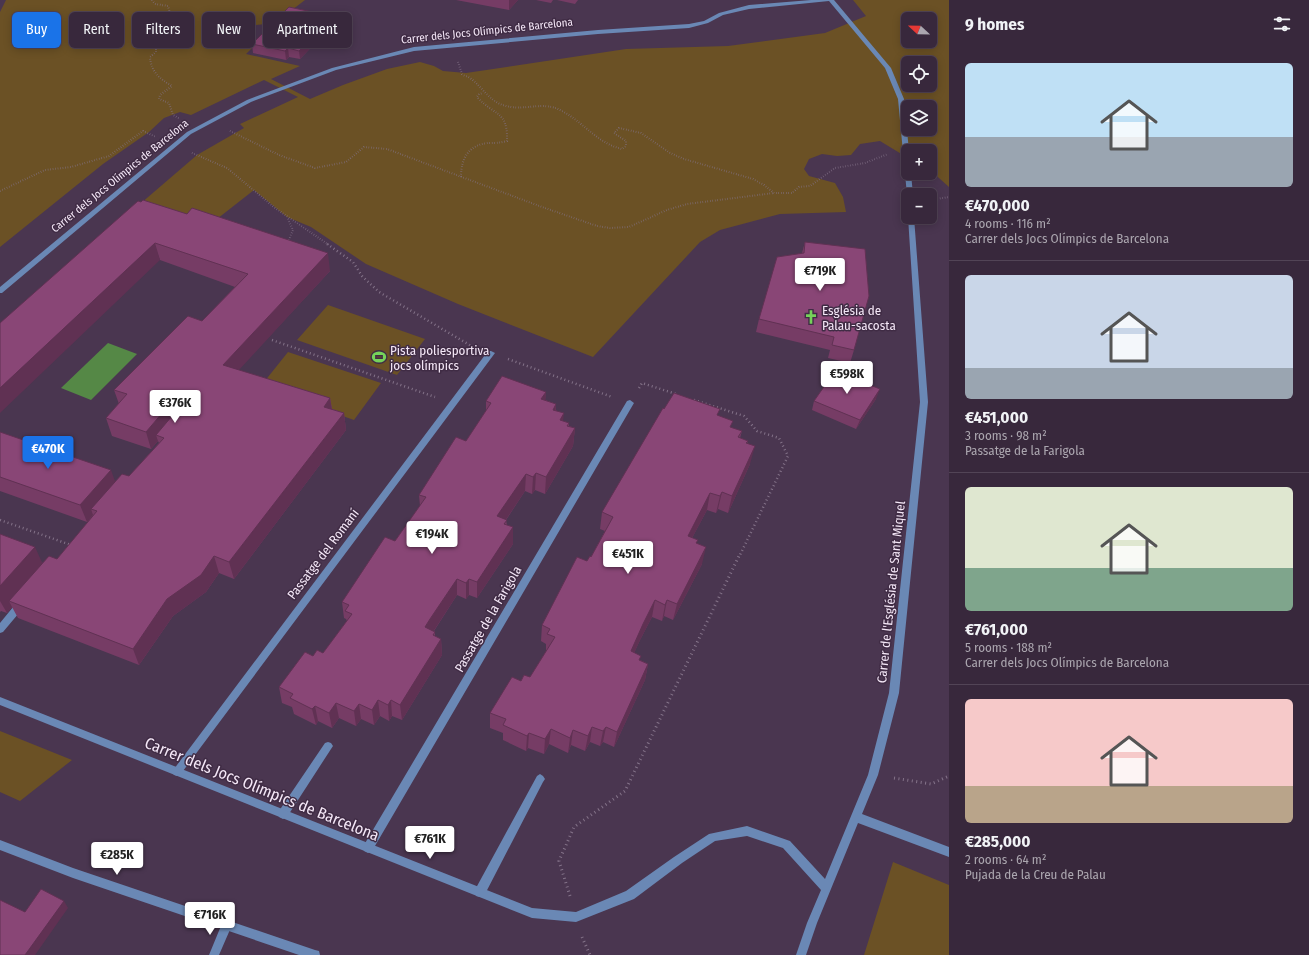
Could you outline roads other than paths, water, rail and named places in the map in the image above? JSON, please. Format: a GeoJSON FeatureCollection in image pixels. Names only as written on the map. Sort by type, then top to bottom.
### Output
{"type":"FeatureCollection","features":[{"type":"Feature","properties":{"kind":"street","name":"Carrer dels Jocs Olímpics de Barcelona"},"geometry":{"type":"LineString","coordinates":[[0,291],[189,133],[250,101],[334,69],[414,49],[598,32],[688,26],[706,22],[721,14],[749,7],[830,0]]}},
{"type":"Feature","properties":{"kind":"street"},"geometry":{"type":"LineString","coordinates":[[830,0],[888,68],[901,99],[909,188]]}},
{"type":"Feature","properties":{"kind":"street","name":"Carrer de l'Església de Sant Miquel"},"geometry":{"type":"LineString","coordinates":[[802,955],[812,923],[873,775],[894,693],[924,402],[911,224]]}},
{"type":"Feature","properties":{"kind":"street","name":"Passatge del Romaní"},"geometry":{"type":"LineString","coordinates":[[177,772],[491,353]]}},
{"type":"Feature","properties":{"kind":"street","name":"Passatge de la Farigola"},"geometry":{"type":"LineString","coordinates":[[368,848],[630,403]]}},
{"type":"Feature","properties":{"kind":"street"},"geometry":{"type":"LineString","coordinates":[[0,630],[27,597]]}},
{"type":"Feature","properties":{"kind":"street","name":"Carrer dels Jocs Olímpics de Barcelona"},"geometry":{"type":"LineString","coordinates":[[0,701],[532,913],[576,917],[630,894],[713,836],[746,831],[786,844],[826,888]]}},
{"type":"Feature","properties":{"kind":"street"},"geometry":{"type":"LineString","coordinates":[[283,814],[328,746]]}},
{"type":"Feature","properties":{"kind":"street"},"geometry":{"type":"LineString","coordinates":[[480,892],[540,779]]}},
{"type":"Feature","properties":{"kind":"street"},"geometry":{"type":"LineString","coordinates":[[856,817],[949,852]]}},
{"type":"Feature","properties":{"kind":"street"},"geometry":{"type":"LineString","coordinates":[[0,845],[73,873],[315,955]]}},
{"type":"Feature","properties":{"kind":"street"},"geometry":{"type":"LineString","coordinates":[[214,955],[227,925]]}},
{"type":"Feature","properties":{"kind":"place","name":"Església de Palau-sacosta"},"geometry":{"type":"Point","coordinates":[811,317]}},
{"type":"Feature","properties":{"kind":"place","name":"Pista poliesportiva jocs olímpics"},"geometry":{"type":"Point","coordinates":[379,357]}}]}
